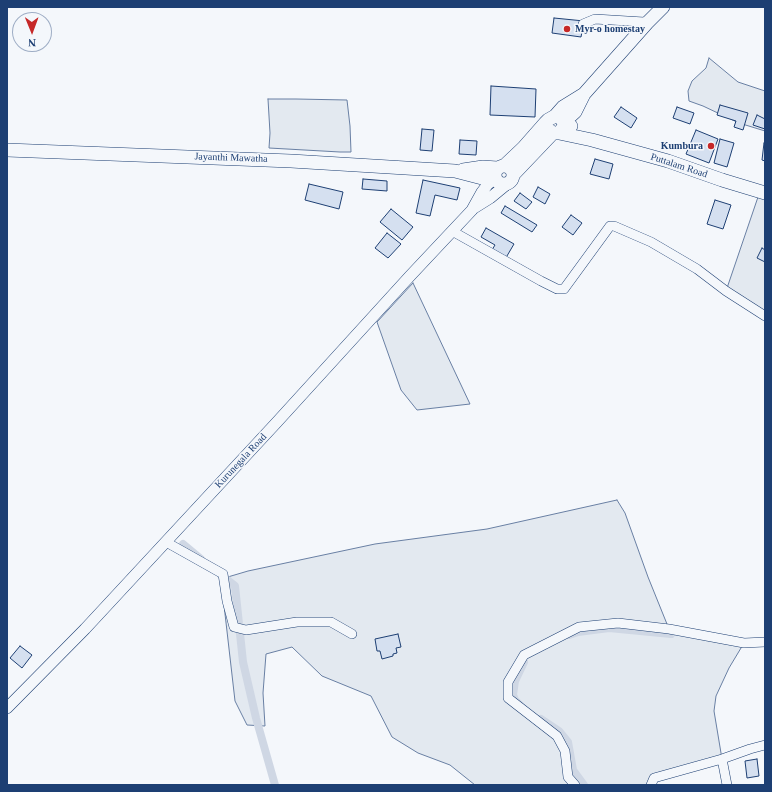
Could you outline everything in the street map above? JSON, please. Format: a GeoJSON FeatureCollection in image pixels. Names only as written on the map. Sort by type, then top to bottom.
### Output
{"type":"FeatureCollection","features":[{"type":"Feature","properties":{"kind":"highway"},"geometry":{"type":"LineString","coordinates":[[502,175],[523,148],[555,126],[563,107],[584,94],[663,7]]}},
{"type":"Feature","properties":{"kind":"highway","name":"Puttalam Road"},"geometry":{"type":"LineString","coordinates":[[555,126],[592,140],[668,161],[765,193]]}},
{"type":"Feature","properties":{"kind":"highway","name":"Jayanthi Mawatha"},"geometry":{"type":"LineString","coordinates":[[7,150],[291,161],[455,171],[483,167],[502,175]]}},
{"type":"Feature","properties":{"kind":"main road","name":"Kurunegala Road"},"geometry":{"type":"LineString","coordinates":[[7,708],[85,629],[272,428],[452,231],[472,210],[490,198],[502,175]]}},
{"type":"Feature","properties":{"kind":"street"},"geometry":{"type":"LineString","coordinates":[[583,24],[595,19],[647,23]]}},
{"type":"Feature","properties":{"kind":"street"},"geometry":{"type":"LineString","coordinates":[[452,231],[546,284],[556,289],[564,289],[610,226],[614,226],[651,242],[697,269],[726,292],[765,316]]}},
{"type":"Feature","properties":{"kind":"street"},"geometry":{"type":"LineString","coordinates":[[166,542],[223,574],[227,601],[234,627],[246,630],[297,622],[331,622],[352,634]]}},
{"type":"Feature","properties":{"kind":"street"},"geometry":{"type":"LineString","coordinates":[[575,785],[568,778],[565,751],[557,736],[508,698],[508,682],[524,655],[579,627],[618,624],[670,629],[744,642],[765,642]]}},
{"type":"Feature","properties":{"kind":"street"},"geometry":{"type":"LineString","coordinates":[[651,785],[654,778],[765,745]]}},
{"type":"Feature","properties":{"kind":"street"},"geometry":{"type":"LineString","coordinates":[[722,759],[727,785]]}},
{"type":"Feature","properties":{"kind":"shaded area"},"geometry":{"type":"Polygon","coordinates":[[[709,58],[738,82],[765,91],[765,131],[739,123],[689,101],[688,91],[692,81],[706,68],[709,58]]]}},
{"type":"Feature","properties":{"kind":"shaded area"},"geometry":{"type":"Polygon","coordinates":[[[268,99],[347,100],[351,152],[269,148],[270,133],[268,99]]]}},
{"type":"Feature","properties":{"kind":"shaded area"},"geometry":{"type":"Polygon","coordinates":[[[758,197],[765,199],[765,316],[726,291],[758,197]]]}},
{"type":"Feature","properties":{"kind":"shaded area"},"geometry":{"type":"Polygon","coordinates":[[[413,283],[470,404],[417,410],[401,390],[377,322],[413,283]]]}},
{"type":"Feature","properties":{"kind":"shaded area"},"geometry":{"type":"Polygon","coordinates":[[[617,500],[625,513],[669,629],[744,643],[729,668],[716,696],[714,711],[722,759],[654,778],[651,785],[475,785],[450,765],[418,753],[392,737],[371,696],[322,676],[292,647],[266,654],[263,693],[265,726],[247,725],[235,701],[221,579],[248,571],[375,544],[487,529],[617,500]]]}},
{"type":"Feature","properties":{"kind":"building","name":"Myr-o homestay"},"geometry":{"type":"Polygon","coordinates":[[[554,18],[584,21],[581,37],[552,33],[554,18]]]}},
{"type":"Feature","properties":{"kind":"building"},"geometry":{"type":"Polygon","coordinates":[[[491,86],[536,89],[535,117],[490,115],[491,86]]]}},
{"type":"Feature","properties":{"kind":"building"},"geometry":{"type":"Polygon","coordinates":[[[720,105],[748,113],[743,130],[734,127],[736,121],[717,115],[720,105]]]}},
{"type":"Feature","properties":{"kind":"building"},"geometry":{"type":"Polygon","coordinates":[[[621,107],[637,118],[631,128],[614,117],[621,107]]]}},
{"type":"Feature","properties":{"kind":"building"},"geometry":{"type":"Polygon","coordinates":[[[677,107],[694,113],[690,124],[673,118],[677,107]]]}},
{"type":"Feature","properties":{"kind":"building"},"geometry":{"type":"Polygon","coordinates":[[[757,115],[765,119],[765,129],[753,125],[757,115]]]}},
{"type":"Feature","properties":{"kind":"building"},"geometry":{"type":"Polygon","coordinates":[[[422,129],[434,130],[432,151],[420,150],[422,129]]]}},
{"type":"Feature","properties":{"kind":"building"},"geometry":{"type":"Polygon","coordinates":[[[696,130],[718,139],[709,163],[686,154],[696,130]]]}},
{"type":"Feature","properties":{"kind":"building"},"geometry":{"type":"Polygon","coordinates":[[[720,139],[734,143],[727,167],[714,163],[720,139]]]}},
{"type":"Feature","properties":{"kind":"building"},"geometry":{"type":"Polygon","coordinates":[[[460,140],[477,141],[476,155],[459,154],[460,140]]]}},
{"type":"Feature","properties":{"kind":"building"},"geometry":{"type":"Polygon","coordinates":[[[765,143],[765,161],[762,160],[765,143]]]}},
{"type":"Feature","properties":{"kind":"building"},"geometry":{"type":"Polygon","coordinates":[[[595,159],[613,164],[609,179],[590,174],[595,159]]]}},
{"type":"Feature","properties":{"kind":"building"},"geometry":{"type":"Polygon","coordinates":[[[363,179],[387,181],[387,191],[362,189],[363,179]]]}},
{"type":"Feature","properties":{"kind":"building"},"geometry":{"type":"Polygon","coordinates":[[[423,180],[460,188],[457,200],[435,195],[430,216],[416,213],[423,180]]]}},
{"type":"Feature","properties":{"kind":"building"},"geometry":{"type":"Polygon","coordinates":[[[309,184],[343,192],[339,209],[305,200],[309,184]]]}},
{"type":"Feature","properties":{"kind":"building"},"geometry":{"type":"Polygon","coordinates":[[[538,187],[550,194],[545,204],[533,197],[538,187]]]}},
{"type":"Feature","properties":{"kind":"building"},"geometry":{"type":"Polygon","coordinates":[[[520,193],[532,202],[526,209],[514,201],[520,193]]]}},
{"type":"Feature","properties":{"kind":"building"},"geometry":{"type":"Polygon","coordinates":[[[715,200],[731,205],[723,229],[707,224],[715,200]]]}},
{"type":"Feature","properties":{"kind":"building"},"geometry":{"type":"Polygon","coordinates":[[[505,206],[537,225],[532,232],[501,213],[505,206]]]}},
{"type":"Feature","properties":{"kind":"building"},"geometry":{"type":"Polygon","coordinates":[[[391,209],[413,227],[402,240],[380,222],[391,209]]]}},
{"type":"Feature","properties":{"kind":"building"},"geometry":{"type":"Polygon","coordinates":[[[571,215],[582,223],[573,235],[562,227],[571,215]]]}},
{"type":"Feature","properties":{"kind":"building"},"geometry":{"type":"Polygon","coordinates":[[[486,228],[514,244],[504,261],[490,253],[495,245],[481,237],[486,228]]]}},
{"type":"Feature","properties":{"kind":"building"},"geometry":{"type":"Polygon","coordinates":[[[387,233],[401,244],[388,258],[375,248],[387,233]]]}},
{"type":"Feature","properties":{"kind":"building"},"geometry":{"type":"Polygon","coordinates":[[[762,248],[765,250],[765,262],[757,258],[762,248]]]}},
{"type":"Feature","properties":{"kind":"building"},"geometry":{"type":"Polygon","coordinates":[[[398,634],[401,647],[396,648],[397,653],[393,654],[393,656],[382,659],[380,651],[377,651],[375,639],[398,634]]]}},
{"type":"Feature","properties":{"kind":"building"},"geometry":{"type":"Polygon","coordinates":[[[20,646],[32,655],[22,668],[10,658],[20,646]]]}},
{"type":"Feature","properties":{"kind":"building"},"geometry":{"type":"Polygon","coordinates":[[[757,759],[759,776],[747,778],[745,761],[757,759]]]}},
{"type":"Feature","properties":{"kind":"waterway"},"geometry":{"type":"LineString","coordinates":[[183,544],[201,559]]}},
{"type":"Feature","properties":{"kind":"waterway"},"geometry":{"type":"LineString","coordinates":[[221,575],[235,586],[243,662],[256,718],[275,785]]}},
{"type":"Feature","properties":{"kind":"waterway"},"geometry":{"type":"LineString","coordinates":[[569,635],[578,632],[609,628],[671,634]]}},
{"type":"Feature","properties":{"kind":"waterway"},"geometry":{"type":"LineString","coordinates":[[521,706],[515,700],[513,695],[515,681],[524,662]]}},
{"type":"Feature","properties":{"kind":"waterway"},"geometry":{"type":"LineString","coordinates":[[541,719],[559,731],[568,742],[573,770],[584,785]]}},
{"type":"Feature","properties":{"kind":"place","name":"Myr-o homestay"},"geometry":{"type":"Point","coordinates":[567,29]}},
{"type":"Feature","properties":{"kind":"place","name":"Kumbura"},"geometry":{"type":"Point","coordinates":[711,146]}}]}
